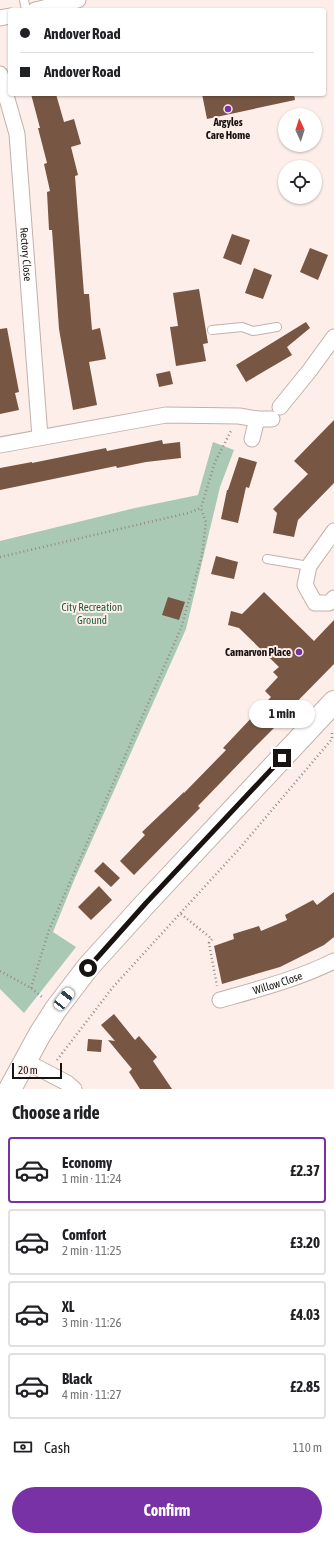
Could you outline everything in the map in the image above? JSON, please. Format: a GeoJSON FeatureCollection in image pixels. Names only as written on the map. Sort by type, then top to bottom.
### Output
{"type":"FeatureCollection","features":[{"type":"Feature","properties":{"kind":"main road"},"geometry":{"type":"LineString","coordinates":[[10,1089],[56,1009],[88,968],[146,903],[334,702]]}},
{"type":"Feature","properties":{"kind":"street"},"geometry":{"type":"LineString","coordinates":[[44,8],[78,0]]}},
{"type":"Feature","properties":{"kind":"street","name":"Rectory Close"},"geometry":{"type":"LineString","coordinates":[[0,74],[17,134],[40,437]]}},
{"type":"Feature","properties":{"kind":"street"},"geometry":{"type":"LineString","coordinates":[[0,445],[166,415],[239,416],[257,419],[276,413],[334,337]]}},
{"type":"Feature","properties":{"kind":"street"},"geometry":{"type":"LineString","coordinates":[[252,439],[257,419]]}},
{"type":"Feature","properties":{"kind":"street"},"geometry":{"type":"LineString","coordinates":[[334,531],[309,566],[305,585],[315,603],[329,603],[334,598]]}},
{"type":"Feature","properties":{"kind":"street","name":"Willow Close"},"geometry":{"type":"LineString","coordinates":[[220,1000],[269,986],[322,967],[334,961]]}},
{"type":"Feature","properties":{"kind":"street"},"geometry":{"type":"LineString","coordinates":[[25,1061],[67,1083],[74,1089]]}},
{"type":"Feature","properties":{"kind":"lane"},"geometry":{"type":"LineString","coordinates":[[212,330],[242,327],[253,330],[276,327]]}},
{"type":"Feature","properties":{"kind":"lane"},"geometry":{"type":"LineString","coordinates":[[267,559],[309,566]]}},
{"type":"Feature","properties":{"kind":"path"},"geometry":{"type":"LineString","coordinates":[[0,970],[31,988],[48,930],[181,628],[202,555],[206,522],[201,508],[215,462],[239,416]]}},
{"type":"Feature","properties":{"kind":"path"},"geometry":{"type":"LineString","coordinates":[[0,557],[188,513],[201,508]]}},
{"type":"Feature","properties":{"kind":"path"},"geometry":{"type":"LineString","coordinates":[[47,1073],[113,987],[239,849],[332,739],[332,727]]}},
{"type":"Feature","properties":{"kind":"path"},"geometry":{"type":"LineString","coordinates":[[181,914],[212,939],[209,943],[220,1000]]}},
{"type":"Feature","properties":{"kind":"green space","name":"City Recreation Ground"},"geometry":{"type":"Polygon","coordinates":[[[213,442],[234,450],[220,487],[186,629],[75,878],[53,932],[76,947],[24,1013],[0,989],[0,541],[135,508],[198,495],[213,442]]]}},
{"type":"Feature","properties":{"kind":"building"},"geometry":{"type":"Polygon","coordinates":[[[32,96],[57,96],[64,122],[74,119],[81,144],[71,147],[78,175],[75,176],[84,294],[89,294],[92,330],[100,328],[106,359],[89,362],[97,405],[73,410],[59,329],[52,230],[49,230],[47,192],[50,191],[44,164],[47,163],[38,128],[40,128],[32,96]]]}},
{"type":"Feature","properties":{"kind":"building","name":"Argyles Care Home"},"geometry":{"type":"Polygon","coordinates":[[[202,96],[294,96],[295,100],[207,119],[202,96]]]}},
{"type":"Feature","properties":{"kind":"building"},"geometry":{"type":"Polygon","coordinates":[[[232,234],[250,240],[241,265],[223,258],[232,234]]]}},
{"type":"Feature","properties":{"kind":"building"},"geometry":{"type":"Polygon","coordinates":[[[310,248],[328,255],[318,280],[300,272],[310,248]]]}},
{"type":"Feature","properties":{"kind":"building"},"geometry":{"type":"Polygon","coordinates":[[[254,268],[272,275],[263,299],[245,293],[254,268]]]}},
{"type":"Feature","properties":{"kind":"building"},"geometry":{"type":"Polygon","coordinates":[[[199,289],[208,343],[203,344],[206,361],[176,366],[170,327],[178,326],[173,293],[199,289]]]}},
{"type":"Feature","properties":{"kind":"building"},"geometry":{"type":"Polygon","coordinates":[[[306,322],[310,328],[287,347],[292,355],[246,382],[236,365],[306,322]]]}},
{"type":"Feature","properties":{"kind":"building"},"geometry":{"type":"Polygon","coordinates":[[[7,328],[19,392],[15,393],[19,410],[0,414],[0,329],[7,328]]]}},
{"type":"Feature","properties":{"kind":"building"},"geometry":{"type":"Polygon","coordinates":[[[170,371],[173,384],[159,387],[156,374],[170,371]]]}},
{"type":"Feature","properties":{"kind":"building"},"geometry":{"type":"Polygon","coordinates":[[[334,420],[334,483],[298,520],[294,537],[273,533],[277,513],[273,509],[308,474],[294,461],[334,420]]]}},
{"type":"Feature","properties":{"kind":"building"},"geometry":{"type":"Polygon","coordinates":[[[162,440],[163,444],[180,442],[181,458],[146,462],[117,468],[116,466],[0,490],[0,468],[106,448],[107,451],[162,440]]]}},
{"type":"Feature","properties":{"kind":"building"},"geometry":{"type":"Polygon","coordinates":[[[239,457],[257,462],[249,488],[246,487],[238,523],[221,519],[227,490],[239,457]]]}},
{"type":"Feature","properties":{"kind":"building"},"geometry":{"type":"Polygon","coordinates":[[[216,556],[238,562],[234,579],[211,574],[216,556]]]}},
{"type":"Feature","properties":{"kind":"building"},"geometry":{"type":"Polygon","coordinates":[[[264,592],[314,641],[334,620],[334,664],[198,806],[200,808],[134,875],[120,861],[145,835],[142,832],[184,793],[226,750],[223,748],[271,697],[265,691],[278,677],[273,672],[279,667],[239,628],[228,625],[231,611],[242,614],[264,592]]]}},
{"type":"Feature","properties":{"kind":"building"},"geometry":{"type":"Polygon","coordinates":[[[168,597],[185,602],[179,620],[162,615],[168,597]]]}},
{"type":"Feature","properties":{"kind":"building"},"geometry":{"type":"Polygon","coordinates":[[[103,862],[120,878],[111,887],[94,871],[103,862]]]}},
{"type":"Feature","properties":{"kind":"building"},"geometry":{"type":"Polygon","coordinates":[[[99,886],[112,900],[91,920],[78,907],[99,886]]]}},
{"type":"Feature","properties":{"kind":"building"},"geometry":{"type":"Polygon","coordinates":[[[334,892],[334,937],[324,945],[280,967],[222,984],[214,946],[234,939],[233,934],[259,926],[261,931],[287,920],[285,915],[313,900],[317,905],[334,892]]]}},
{"type":"Feature","properties":{"kind":"building"},"geometry":{"type":"Polygon","coordinates":[[[114,1014],[135,1040],[139,1036],[157,1057],[153,1061],[172,1089],[140,1089],[129,1072],[132,1069],[108,1040],[115,1041],[101,1025],[114,1014]]]}},
{"type":"Feature","properties":{"kind":"building"},"geometry":{"type":"Polygon","coordinates":[[[88,1039],[102,1040],[101,1052],[87,1051],[88,1039]]]}},
{"type":"Feature","properties":{"kind":"place","name":"Argyles Care Home"},"geometry":{"type":"Point","coordinates":[228,109]}},
{"type":"Feature","properties":{"kind":"place","name":"Carnarvon Place"},"geometry":{"type":"Point","coordinates":[299,652]}},
{"type":"Feature","properties":{"kind":"route"},"geometry":{"type":"LineString","coordinates":[[88,968],[146,903],[282,758]]}}]}
